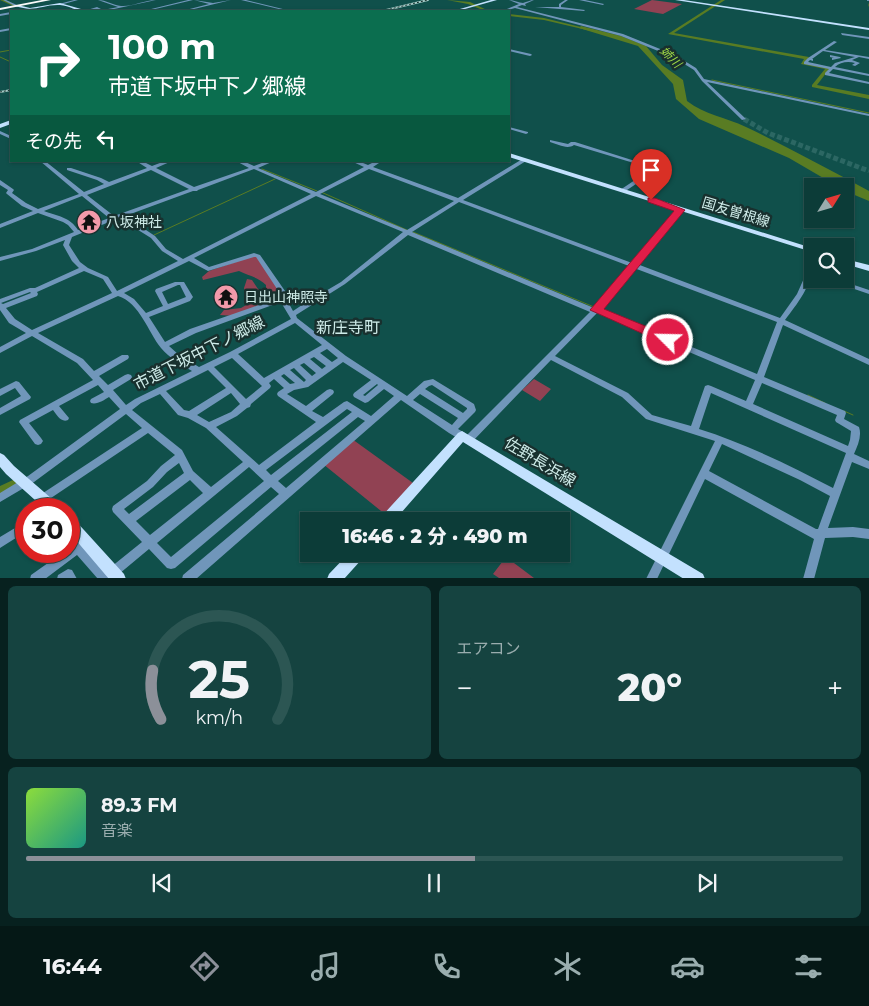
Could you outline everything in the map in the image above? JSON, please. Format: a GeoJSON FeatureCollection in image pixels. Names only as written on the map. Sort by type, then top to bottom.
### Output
{"type":"FeatureCollection","features":[{"type":"Feature","properties":{"kind":"highway"},"geometry":{"type":"LineString","coordinates":[[0,9],[49,0]]}},
{"type":"Feature","properties":{"kind":"main road"},"geometry":{"type":"LineString","coordinates":[[462,10],[495,0]]}},
{"type":"Feature","properties":{"kind":"main road"},"geometry":{"type":"LineString","coordinates":[[677,0],[869,30]]}},
{"type":"Feature","properties":{"kind":"main road"},"geometry":{"type":"LineString","coordinates":[[18,6],[30,10],[60,4],[82,10]]}},
{"type":"Feature","properties":{"kind":"main road","name":"国友曽根線"},"geometry":{"type":"LineString","coordinates":[[510,155],[804,248]]}},
{"type":"Feature","properties":{"kind":"main road"},"geometry":{"type":"LineString","coordinates":[[854,264],[869,268]]}},
{"type":"Feature","properties":{"kind":"main road"},"geometry":{"type":"LineString","coordinates":[[394,512],[461,435]]}},
{"type":"Feature","properties":{"kind":"main road","name":"佐野長浜線"},"geometry":{"type":"LineString","coordinates":[[461,435],[698,578]]}},
{"type":"Feature","properties":{"kind":"main road"},"geometry":{"type":"LineString","coordinates":[[0,458],[38,498]]}},
{"type":"Feature","properties":{"kind":"main road"},"geometry":{"type":"LineString","coordinates":[[80,541],[109,577]]}},
{"type":"Feature","properties":{"kind":"main road"},"geometry":{"type":"LineString","coordinates":[[334,578],[349,562]]}},
{"type":"Feature","properties":{"kind":"street"},"geometry":{"type":"LineString","coordinates":[[3,0],[18,6]]}},
{"type":"Feature","properties":{"kind":"street"},"geometry":{"type":"LineString","coordinates":[[60,4],[78,0]]}},
{"type":"Feature","properties":{"kind":"street"},"geometry":{"type":"LineString","coordinates":[[99,0],[132,10]]}},
{"type":"Feature","properties":{"kind":"street"},"geometry":{"type":"LineString","coordinates":[[108,10],[155,0]]}},
{"type":"Feature","properties":{"kind":"street"},"geometry":{"type":"LineString","coordinates":[[149,10],[194,0],[213,4]]}},
{"type":"Feature","properties":{"kind":"street"},"geometry":{"type":"LineString","coordinates":[[187,10],[230,0]]}},
{"type":"Feature","properties":{"kind":"street"},"geometry":{"type":"LineString","coordinates":[[242,0],[286,10]]}},
{"type":"Feature","properties":{"kind":"street"},"geometry":{"type":"LineString","coordinates":[[510,0],[584,10],[572,6]]}},
{"type":"Feature","properties":{"kind":"street"},"geometry":{"type":"LineString","coordinates":[[519,0],[524,3]]}},
{"type":"Feature","properties":{"kind":"street"},"geometry":{"type":"LineString","coordinates":[[507,10],[533,0]]}},
{"type":"Feature","properties":{"kind":"street"},"geometry":{"type":"LineString","coordinates":[[560,8],[560,5],[568,0]]}},
{"type":"Feature","properties":{"kind":"street"},"geometry":{"type":"LineString","coordinates":[[580,0],[603,4]]}},
{"type":"Feature","properties":{"kind":"street"},"geometry":{"type":"LineString","coordinates":[[577,8],[582,6]]}},
{"type":"Feature","properties":{"kind":"street"},"geometry":{"type":"LineString","coordinates":[[82,10],[93,7]]}},
{"type":"Feature","properties":{"kind":"street"},"geometry":{"type":"LineString","coordinates":[[515,7],[583,24],[634,40],[691,65],[703,80],[744,119]]}},
{"type":"Feature","properties":{"kind":"street"},"geometry":{"type":"LineString","coordinates":[[82,10],[96,8],[101,10]]}},
{"type":"Feature","properties":{"kind":"street"},"geometry":{"type":"LineString","coordinates":[[842,34],[869,38]]}},
{"type":"Feature","properties":{"kind":"street"},"geometry":{"type":"LineString","coordinates":[[835,42],[805,63],[869,75]]}},
{"type":"Feature","properties":{"kind":"street"},"geometry":{"type":"LineString","coordinates":[[510,50],[530,55]]}},
{"type":"Feature","properties":{"kind":"street"},"geometry":{"type":"LineString","coordinates":[[822,50],[869,58]]}},
{"type":"Feature","properties":{"kind":"street"},"geometry":{"type":"LineString","coordinates":[[832,57],[858,62],[854,65]]}},
{"type":"Feature","properties":{"kind":"street"},"geometry":{"type":"LineString","coordinates":[[857,57],[835,64],[826,74],[869,83]]}},
{"type":"Feature","properties":{"kind":"street"},"geometry":{"type":"LineString","coordinates":[[809,59],[818,61]]}},
{"type":"Feature","properties":{"kind":"street"},"geometry":{"type":"LineString","coordinates":[[835,64],[851,68],[847,71]]}},
{"type":"Feature","properties":{"kind":"street"},"geometry":{"type":"LineString","coordinates":[[703,80],[869,115]]}},
{"type":"Feature","properties":{"kind":"street"},"geometry":{"type":"LineString","coordinates":[[510,128],[526,133]]}},
{"type":"Feature","properties":{"kind":"street"},"geometry":{"type":"LineString","coordinates":[[552,141],[569,146],[573,143],[651,167],[641,175],[640,180],[622,191]]}},
{"type":"Feature","properties":{"kind":"street","name":"市道下坂中下ノ郷線"},"geometry":{"type":"LineString","coordinates":[[0,498],[24,483],[125,409],[233,354],[293,317],[343,283],[409,231],[524,160]]}},
{"type":"Feature","properties":{"kind":"street"},"geometry":{"type":"LineString","coordinates":[[43,162],[112,218]]}},
{"type":"Feature","properties":{"kind":"street"},"geometry":{"type":"LineString","coordinates":[[140,162],[195,190]]}},
{"type":"Feature","properties":{"kind":"street"},"geometry":{"type":"LineString","coordinates":[[0,226],[167,162]]}},
{"type":"Feature","properties":{"kind":"street"},"geometry":{"type":"LineString","coordinates":[[241,162],[597,309],[842,413],[839,420],[856,429],[850,453],[820,534],[808,578]]}},
{"type":"Feature","properties":{"kind":"street"},"geometry":{"type":"LineString","coordinates":[[0,259],[34,250],[112,218],[270,162]]}},
{"type":"Feature","properties":{"kind":"street"},"geometry":{"type":"LineString","coordinates":[[356,162],[634,265],[781,322],[869,362]]}},
{"type":"Feature","properties":{"kind":"street"},"geometry":{"type":"LineString","coordinates":[[0,350],[32,333],[118,294],[378,162]]}},
{"type":"Feature","properties":{"kind":"street"},"geometry":{"type":"LineString","coordinates":[[69,170],[99,179],[108,184]]}},
{"type":"Feature","properties":{"kind":"street"},"geometry":{"type":"LineString","coordinates":[[0,182],[11,190],[10,193],[13,196],[38,212],[74,225],[77,232]]}},
{"type":"Feature","properties":{"kind":"street"},"geometry":{"type":"LineString","coordinates":[[461,435],[551,358],[597,309],[680,210]]}},
{"type":"Feature","properties":{"kind":"street"},"geometry":{"type":"LineString","coordinates":[[120,216],[153,238],[164,250],[208,269],[254,255],[258,256],[283,293],[291,294],[307,306]]}},
{"type":"Feature","properties":{"kind":"street"},"geometry":{"type":"LineString","coordinates":[[69,235],[66,244],[77,264],[83,269],[106,278],[112,291],[129,298],[144,316],[163,346],[199,371]]}},
{"type":"Feature","properties":{"kind":"street"},"geometry":{"type":"LineString","coordinates":[[83,269],[33,291],[35,294],[1,305],[12,321],[73,356],[147,429],[180,453],[180,457],[190,474],[210,493]]}},
{"type":"Feature","properties":{"kind":"street"},"geometry":{"type":"LineString","coordinates":[[749,405],[781,322],[804,286]]}},
{"type":"Feature","properties":{"kind":"street"},"geometry":{"type":"LineString","coordinates":[[854,287],[869,292]]}},
{"type":"Feature","properties":{"kind":"street"},"geometry":{"type":"LineString","coordinates":[[163,346],[193,331],[278,301],[285,302],[293,317],[327,346],[461,435]]}},
{"type":"Feature","properties":{"kind":"street"},"geometry":{"type":"LineString","coordinates":[[144,316],[166,308]]}},
{"type":"Feature","properties":{"kind":"street"},"geometry":{"type":"LineString","coordinates":[[263,382],[327,346]]}},
{"type":"Feature","properties":{"kind":"street"},"geometry":{"type":"LineString","coordinates":[[315,353],[332,366]]}},
{"type":"Feature","properties":{"kind":"street"},"geometry":{"type":"LineString","coordinates":[[209,426],[247,405],[267,386],[233,354]]}},
{"type":"Feature","properties":{"kind":"street"},"geometry":{"type":"LineString","coordinates":[[38,441],[23,422],[54,406],[125,357]]}},
{"type":"Feature","properties":{"kind":"street"},"geometry":{"type":"LineString","coordinates":[[323,422],[281,394],[312,380],[343,358]]}},
{"type":"Feature","properties":{"kind":"street"},"geometry":{"type":"LineString","coordinates":[[551,358],[625,395],[649,417],[694,430],[720,440],[804,476],[835,494]]}},
{"type":"Feature","properties":{"kind":"street"},"geometry":{"type":"LineString","coordinates":[[304,359],[321,373]]}},
{"type":"Feature","properties":{"kind":"street"},"geometry":{"type":"LineString","coordinates":[[294,364],[312,380]]}},
{"type":"Feature","properties":{"kind":"street"},"geometry":{"type":"LineString","coordinates":[[209,366],[247,405]]}},
{"type":"Feature","properties":{"kind":"street"},"geometry":{"type":"LineString","coordinates":[[285,370],[302,385]]}},
{"type":"Feature","properties":{"kind":"street"},"geometry":{"type":"LineString","coordinates":[[275,375],[290,389]]}},
{"type":"Feature","properties":{"kind":"street"},"geometry":{"type":"LineString","coordinates":[[94,401],[128,378]]}},
{"type":"Feature","properties":{"kind":"street"},"geometry":{"type":"LineString","coordinates":[[188,578],[370,420],[427,383],[433,382],[471,406],[472,410],[464,418],[461,435]]}},
{"type":"Feature","properties":{"kind":"street"},"geometry":{"type":"LineString","coordinates":[[0,393],[16,384],[27,397],[0,412]]}},
{"type":"Feature","properties":{"kind":"street"},"geometry":{"type":"LineString","coordinates":[[694,430],[708,388],[749,405],[850,453],[869,465]]}},
{"type":"Feature","properties":{"kind":"street"},"geometry":{"type":"LineString","coordinates":[[190,415],[231,389]]}},
{"type":"Feature","properties":{"kind":"street"},"geometry":{"type":"LineString","coordinates":[[420,389],[464,418]]}},
{"type":"Feature","properties":{"kind":"street"},"geometry":{"type":"LineString","coordinates":[[160,390],[181,413],[190,415],[209,426],[286,494]]}},
{"type":"Feature","properties":{"kind":"street"},"geometry":{"type":"LineString","coordinates":[[306,411],[330,392]]}},
{"type":"Feature","properties":{"kind":"street"},"geometry":{"type":"LineString","coordinates":[[259,470],[347,404],[370,420]]}},
{"type":"Feature","properties":{"kind":"street"},"geometry":{"type":"LineString","coordinates":[[54,406],[65,418]]}},
{"type":"Feature","properties":{"kind":"street"},"geometry":{"type":"LineString","coordinates":[[180,457],[118,509],[171,564],[358,412]]}},
{"type":"Feature","properties":{"kind":"street"},"geometry":{"type":"LineString","coordinates":[[52,498],[147,429]]}},
{"type":"Feature","properties":{"kind":"street"},"geometry":{"type":"LineString","coordinates":[[651,578],[664,556],[720,440]]}},
{"type":"Feature","properties":{"kind":"street"},"geometry":{"type":"LineString","coordinates":[[109,577],[149,542],[249,462]]}},
{"type":"Feature","properties":{"kind":"street"},"geometry":{"type":"LineString","coordinates":[[704,472],[815,534],[853,532],[869,534]]}},
{"type":"Feature","properties":{"kind":"street"},"geometry":{"type":"LineString","coordinates":[[129,520],[190,474]]}},
{"type":"Feature","properties":{"kind":"street"},"geometry":{"type":"LineString","coordinates":[[0,543],[15,533]]}},
{"type":"Feature","properties":{"kind":"street"},"geometry":{"type":"LineString","coordinates":[[35,578],[83,546],[80,544]]}},
{"type":"Feature","properties":{"kind":"street"},"geometry":{"type":"LineString","coordinates":[[62,578],[68,574],[72,578]]}},
{"type":"Feature","properties":{"kind":"shaded area"},"geometry":{"type":"Polygon","coordinates":[[[652,0],[682,4],[663,14],[634,9],[652,0]]]}},
{"type":"Feature","properties":{"kind":"shaded area"},"geometry":{"type":"Polygon","coordinates":[[[581,26],[621,36],[646,46],[662,65],[683,80],[687,101],[694,106],[762,135],[845,178],[823,178],[789,158],[699,119],[676,99],[673,84],[638,46],[579,28],[581,26]]]}},
{"type":"Feature","properties":{"kind":"shaded area"},"geometry":{"type":"Polygon","coordinates":[[[854,183],[869,191],[869,201],[854,195],[854,183]]]}},
{"type":"Feature","properties":{"kind":"shaded area"},"geometry":{"type":"Polygon","coordinates":[[[257,256],[283,294],[235,316],[220,315],[224,310],[241,308],[248,304],[244,288],[247,279],[252,280],[258,289],[266,289],[266,285],[257,278],[239,271],[203,280],[202,277],[209,271],[257,256]]]}},
{"type":"Feature","properties":{"kind":"shaded area"},"geometry":{"type":"Polygon","coordinates":[[[534,379],[551,389],[540,401],[522,390],[534,379]]]}},
{"type":"Feature","properties":{"kind":"shaded area"},"geometry":{"type":"Polygon","coordinates":[[[352,439],[413,483],[389,512],[382,512],[323,464],[352,439]]]}},
{"type":"Feature","properties":{"kind":"shaded area"},"geometry":{"type":"Polygon","coordinates":[[[502,562],[513,562],[534,578],[499,578],[493,574],[502,562]]]}},
{"type":"Feature","properties":{"kind":"waterway"},"geometry":{"type":"LineString","coordinates":[[2,0],[14,5]]}},
{"type":"Feature","properties":{"kind":"waterway","name":"姉川"},"geometry":{"type":"LineString","coordinates":[[449,0],[469,3],[485,10]]}},
{"type":"Feature","properties":{"kind":"waterway"},"geometry":{"type":"LineString","coordinates":[[715,6],[723,0]]}},
{"type":"Feature","properties":{"kind":"waterway"},"geometry":{"type":"LineString","coordinates":[[670,34],[714,6]]}},
{"type":"Feature","properties":{"kind":"waterway","name":"姉川"},"geometry":{"type":"LineString","coordinates":[[510,15],[544,19],[591,30]]}},
{"type":"Feature","properties":{"kind":"waterway"},"geometry":{"type":"LineString","coordinates":[[672,34],[807,58],[803,63],[828,68],[814,86],[869,97]]}},
{"type":"Feature","properties":{"kind":"waterway"},"geometry":{"type":"LineString","coordinates":[[0,52],[10,50]]}},
{"type":"Feature","properties":{"kind":"waterway"},"geometry":{"type":"LineString","coordinates":[[0,57],[10,62]]}},
{"type":"Feature","properties":{"kind":"waterway"},"geometry":{"type":"LineString","coordinates":[[712,80],[869,113]]}},
{"type":"Feature","properties":{"kind":"waterway"},"geometry":{"type":"LineString","coordinates":[[262,169],[317,191]]}},
{"type":"Feature","properties":{"kind":"waterway"},"geometry":{"type":"LineString","coordinates":[[154,235],[275,179]]}},
{"type":"Feature","properties":{"kind":"waterway"},"geometry":{"type":"LineString","coordinates":[[321,192],[407,230]]}},
{"type":"Feature","properties":{"kind":"waterway"},"geometry":{"type":"LineString","coordinates":[[413,232],[594,307]]}},
{"type":"Feature","properties":{"kind":"waterway"},"geometry":{"type":"LineString","coordinates":[[808,395],[825,403]]}},
{"type":"Feature","properties":{"kind":"waterway"},"geometry":{"type":"LineString","coordinates":[[844,411],[853,415]]}},
{"type":"Feature","properties":{"kind":"waterway"},"geometry":{"type":"LineString","coordinates":[[0,493],[13,485]]}},
{"type":"Feature","properties":{"kind":"tunnel"},"geometry":{"type":"LineString","coordinates":[[744,119],[768,133],[869,171]]}},
{"type":"Feature","properties":{"kind":"railway"},"geometry":{"type":"LineString","coordinates":[[386,10],[428,0]]}},
{"type":"Feature","properties":{"kind":"railway"},"geometry":{"type":"LineString","coordinates":[[0,92],[10,90]]}},
{"type":"Feature","properties":{"kind":"place","name":"八坂神社"},"geometry":{"type":"Point","coordinates":[89,222]}},
{"type":"Feature","properties":{"kind":"place","name":"日出山神照寺"},"geometry":{"type":"Point","coordinates":[226,297]}},
{"type":"Feature","properties":{"kind":"district","name":"新庄寺町"},"geometry":{"type":"Point","coordinates":[348,327]}},
{"type":"Feature","properties":{"kind":"route"},"geometry":{"type":"LineString","coordinates":[[651,200],[680,210],[596,310],[668,340]]}}]}
